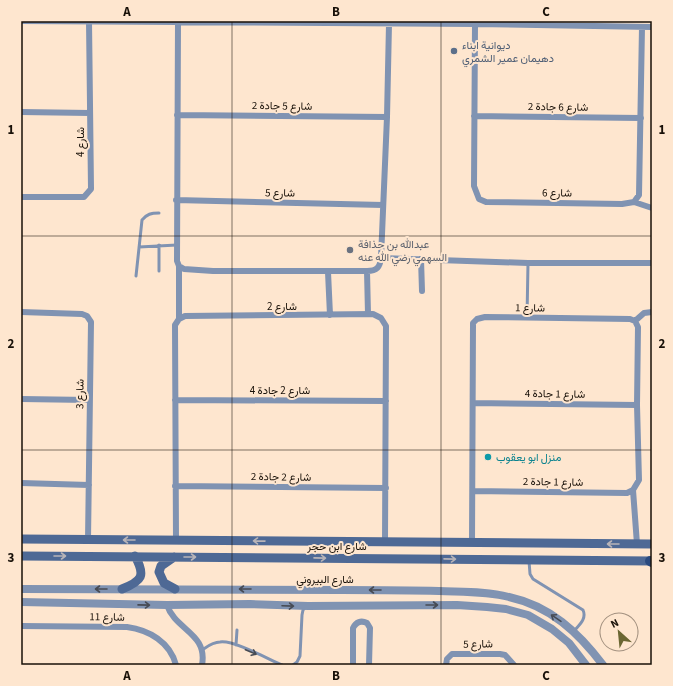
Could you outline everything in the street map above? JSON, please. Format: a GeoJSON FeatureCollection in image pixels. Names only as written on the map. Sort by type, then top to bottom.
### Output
{"type":"FeatureCollection","features":[{"type":"Feature","properties":{"kind":"main road","name":"شارع ابن حجر"},"geometry":{"type":"LineString","coordinates":[[21,539],[652,544]]}},
{"type":"Feature","properties":{"kind":"main road"},"geometry":{"type":"LineString","coordinates":[[272,557],[278,554],[279,549],[274,541]]}},
{"type":"Feature","properties":{"kind":"main road"},"geometry":{"type":"LineString","coordinates":[[293,541],[290,549],[296,558]]}},
{"type":"Feature","properties":{"kind":"main road","name":"شارع ابن حجر"},"geometry":{"type":"LineString","coordinates":[[21,556],[651,561]]}},
{"type":"Feature","properties":{"kind":"main road"},"geometry":{"type":"LineString","coordinates":[[122,589],[137,582],[141,578],[141,571],[135,556]]}},
{"type":"Feature","properties":{"kind":"main road"},"geometry":{"type":"LineString","coordinates":[[174,557],[161,566],[159,572],[164,583],[175,589]]}},
{"type":"Feature","properties":{"kind":"street"},"geometry":{"type":"LineString","coordinates":[[21,21],[475,24],[652,27]]}},
{"type":"Feature","properties":{"kind":"street","name":"شارع 4"},"geometry":{"type":"LineString","coordinates":[[21,197],[84,197],[91,189],[89,21]]}},
{"type":"Feature","properties":{"kind":"street"},"geometry":{"type":"LineString","coordinates":[[176,540],[175,325],[179,319],[179,266],[177,261],[176,200],[178,22]]}},
{"type":"Feature","properties":{"kind":"street"},"geometry":{"type":"LineString","coordinates":[[179,266],[184,269],[213,271],[328,272],[367,271],[378,269],[381,258],[387,117],[388,24]]}},
{"type":"Feature","properties":{"kind":"street","name":"شارع 6"},"geometry":{"type":"LineString","coordinates":[[475,24],[474,186],[477,196],[482,201],[622,204],[634,202]]}},
{"type":"Feature","properties":{"kind":"street"},"geometry":{"type":"LineString","coordinates":[[642,27],[640,188],[639,195],[634,202],[652,208]]}},
{"type":"Feature","properties":{"kind":"street"},"geometry":{"type":"LineString","coordinates":[[21,112],[90,113]]}},
{"type":"Feature","properties":{"kind":"street","name":"شارع 5 جادة 2"},"geometry":{"type":"LineString","coordinates":[[177,115],[387,117]]}},
{"type":"Feature","properties":{"kind":"street","name":"شارع 6 جادة 2"},"geometry":{"type":"LineString","coordinates":[[474,116],[641,118]]}},
{"type":"Feature","properties":{"kind":"street","name":"شارع 5"},"geometry":{"type":"LineString","coordinates":[[176,200],[383,206]]}},
{"type":"Feature","properties":{"kind":"street"},"geometry":{"type":"LineString","coordinates":[[381,258],[528,263],[652,263]]}},
{"type":"Feature","properties":{"kind":"street"},"geometry":{"type":"LineString","coordinates":[[421,259],[422,291]]}},
{"type":"Feature","properties":{"kind":"street"},"geometry":{"type":"LineString","coordinates":[[367,271],[368,314],[373,314],[381,318],[386,326],[385,542]]}},
{"type":"Feature","properties":{"kind":"street"},"geometry":{"type":"LineString","coordinates":[[328,272],[330,315]]}},
{"type":"Feature","properties":{"kind":"street","name":"شارع 3"},"geometry":{"type":"LineString","coordinates":[[21,312],[82,314],[90,319],[91,322],[88,540]]}},
{"type":"Feature","properties":{"kind":"street"},"geometry":{"type":"LineString","coordinates":[[637,544],[633,490],[639,480],[638,327],[635,321],[644,313],[652,312]]}},
{"type":"Feature","properties":{"kind":"street","name":"شارع 2"},"geometry":{"type":"LineString","coordinates":[[179,319],[185,316],[368,314]]}},
{"type":"Feature","properties":{"kind":"street","name":"شارع 1"},"geometry":{"type":"LineString","coordinates":[[472,542],[473,323],[485,317],[630,319],[635,321]]}},
{"type":"Feature","properties":{"kind":"street"},"geometry":{"type":"LineString","coordinates":[[21,399],[89,400]]}},
{"type":"Feature","properties":{"kind":"street","name":"شارع 2 جادة 4"},"geometry":{"type":"LineString","coordinates":[[175,400],[386,400]]}},
{"type":"Feature","properties":{"kind":"street","name":"شارع 1 جادة 4"},"geometry":{"type":"LineString","coordinates":[[473,403],[638,405]]}},
{"type":"Feature","properties":{"kind":"street"},"geometry":{"type":"LineString","coordinates":[[21,483],[89,485]]}},
{"type":"Feature","properties":{"kind":"street","name":"شارع 2 جادة 2"},"geometry":{"type":"LineString","coordinates":[[175,486],[386,488]]}},
{"type":"Feature","properties":{"kind":"street","name":"شارع 1 جادة 2"},"geometry":{"type":"LineString","coordinates":[[473,491],[627,493],[633,490]]}},
{"type":"Feature","properties":{"kind":"street","name":"شارع البيروني"},"geometry":{"type":"LineString","coordinates":[[21,589],[406,590],[485,593],[509,597],[532,604],[556,616],[589,646],[603,665]]}},
{"type":"Feature","properties":{"kind":"street"},"geometry":{"type":"LineString","coordinates":[[390,605],[393,602],[394,596],[391,590]]}},
{"type":"Feature","properties":{"kind":"street"},"geometry":{"type":"LineString","coordinates":[[406,590],[402,599],[406,605]]}},
{"type":"Feature","properties":{"kind":"street"},"geometry":{"type":"LineString","coordinates":[[21,602],[308,606],[457,605],[506,609],[528,615],[552,629],[569,643],[586,665]]}},
{"type":"Feature","properties":{"kind":"street"},"geometry":{"type":"LineString","coordinates":[[167,605],[172,614],[198,640],[202,650],[202,665]]}},
{"type":"Feature","properties":{"kind":"street"},"geometry":{"type":"LineString","coordinates":[[353,665],[353,628],[356,624],[362,622],[367,623],[370,628],[369,665]]}},
{"type":"Feature","properties":{"kind":"street","name":"شارع 11"},"geometry":{"type":"LineString","coordinates":[[21,626],[138,628],[156,637],[164,644],[171,652],[176,665]]}},
{"type":"Feature","properties":{"kind":"street","name":"شارع 5"},"geometry":{"type":"LineString","coordinates":[[446,665],[447,659],[452,654],[500,654],[506,655],[513,665]]}},
{"type":"Feature","properties":{"kind":"lane"},"geometry":{"type":"LineString","coordinates":[[136,276],[142,220],[145,216],[151,213],[159,213]]}},
{"type":"Feature","properties":{"kind":"lane"},"geometry":{"type":"LineString","coordinates":[[139,247],[177,245]]}},
{"type":"Feature","properties":{"kind":"lane"},"geometry":{"type":"LineString","coordinates":[[159,246],[159,271]]}},
{"type":"Feature","properties":{"kind":"lane"},"geometry":{"type":"LineString","coordinates":[[527,318],[528,263]]}},
{"type":"Feature","properties":{"kind":"lane"},"geometry":{"type":"LineString","coordinates":[[529,560],[530,574],[533,579],[583,610],[585,614],[584,618],[574,632]]}},
{"type":"Feature","properties":{"kind":"lane"},"geometry":{"type":"LineString","coordinates":[[293,665],[297,662],[300,656],[302,612],[308,606]]}},
{"type":"Feature","properties":{"kind":"lane"},"geometry":{"type":"LineString","coordinates":[[236,645],[237,630]]}},
{"type":"Feature","properties":{"kind":"lane"},"geometry":{"type":"LineString","coordinates":[[202,650],[214,643],[229,642],[282,665]]}},
{"type":"Feature","properties":{"kind":"place","name":"ديوانية ابناء دهيمان عمير الشمري"},"geometry":{"type":"Point","coordinates":[454,51]}},
{"type":"Feature","properties":{"kind":"place","name":"عبدالله بن حذافة السهمي رضي الله عنه"},"geometry":{"type":"Point","coordinates":[350,250]}},
{"type":"Feature","properties":{"kind":"place","name":"منزل ابو يعقوب"},"geometry":{"type":"Point","coordinates":[488,457]}}]}
